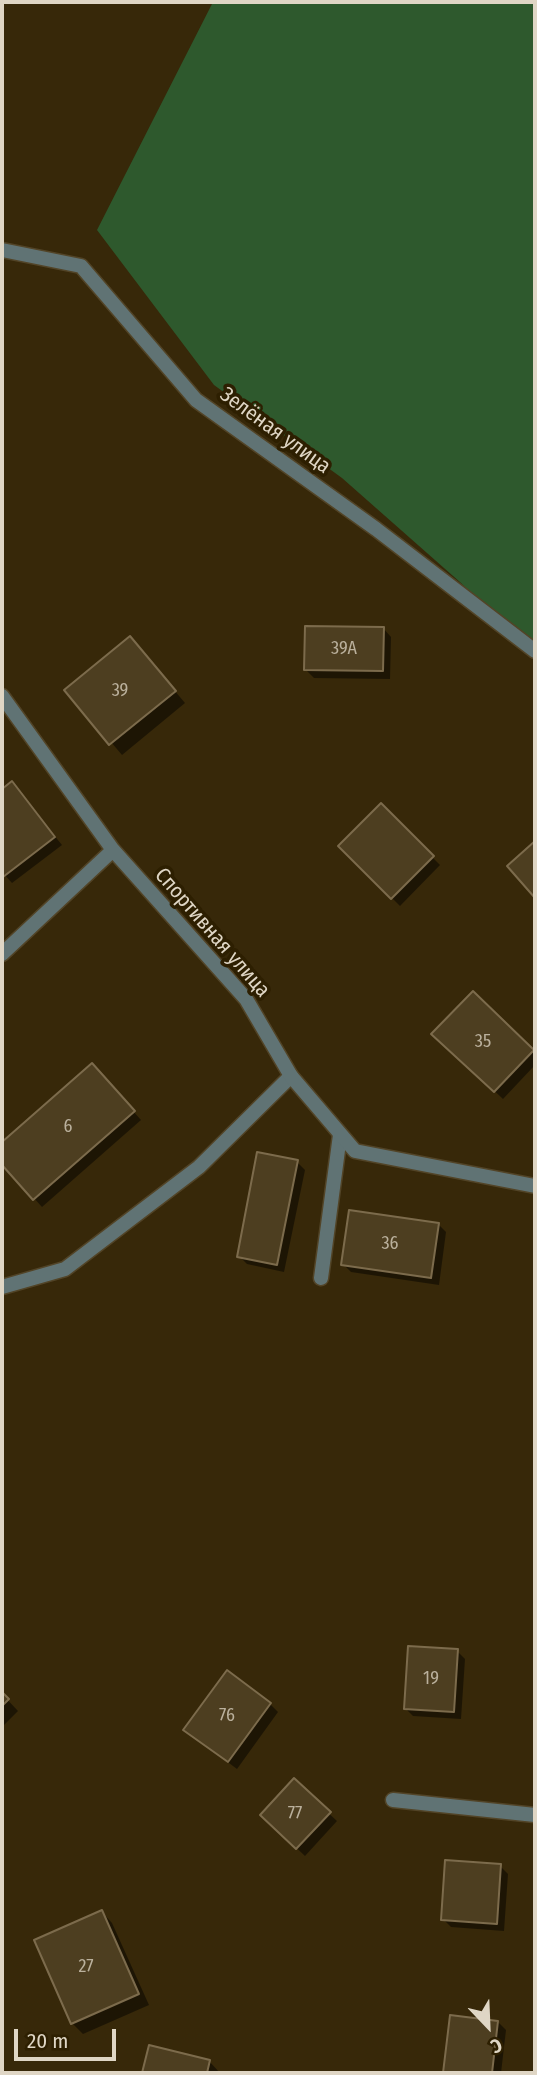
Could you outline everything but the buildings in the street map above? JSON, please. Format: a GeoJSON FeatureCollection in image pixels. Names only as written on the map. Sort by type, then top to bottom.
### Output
{"type":"FeatureCollection","features":[{"type":"Feature","properties":{"kind":"street","name":"Зелёная улица"},"geometry":{"type":"LineString","coordinates":[[2,250],[81,267],[196,400],[376,529],[535,651]]}},
{"type":"Feature","properties":{"kind":"street","name":"Спортивная улица"},"geometry":{"type":"LineString","coordinates":[[2,696],[113,850],[246,999],[291,1076],[355,1151],[535,1186]]}},
{"type":"Feature","properties":{"kind":"street"},"geometry":{"type":"LineString","coordinates":[[2,954],[113,850]]}},
{"type":"Feature","properties":{"kind":"street"},"geometry":{"type":"LineString","coordinates":[[2,1287],[65,1269],[199,1167],[291,1076]]}},
{"type":"Feature","properties":{"kind":"street"},"geometry":{"type":"LineString","coordinates":[[321,1278],[341,1135]]}},
{"type":"Feature","properties":{"kind":"street"},"geometry":{"type":"LineString","coordinates":[[393,1800],[535,1815]]}},
{"type":"Feature","properties":{"kind":"green space"},"geometry":{"type":"Polygon","coordinates":[[[213,2],[535,2],[535,661],[461,583],[342,478],[214,385],[97,230],[213,2]]]}}]}
